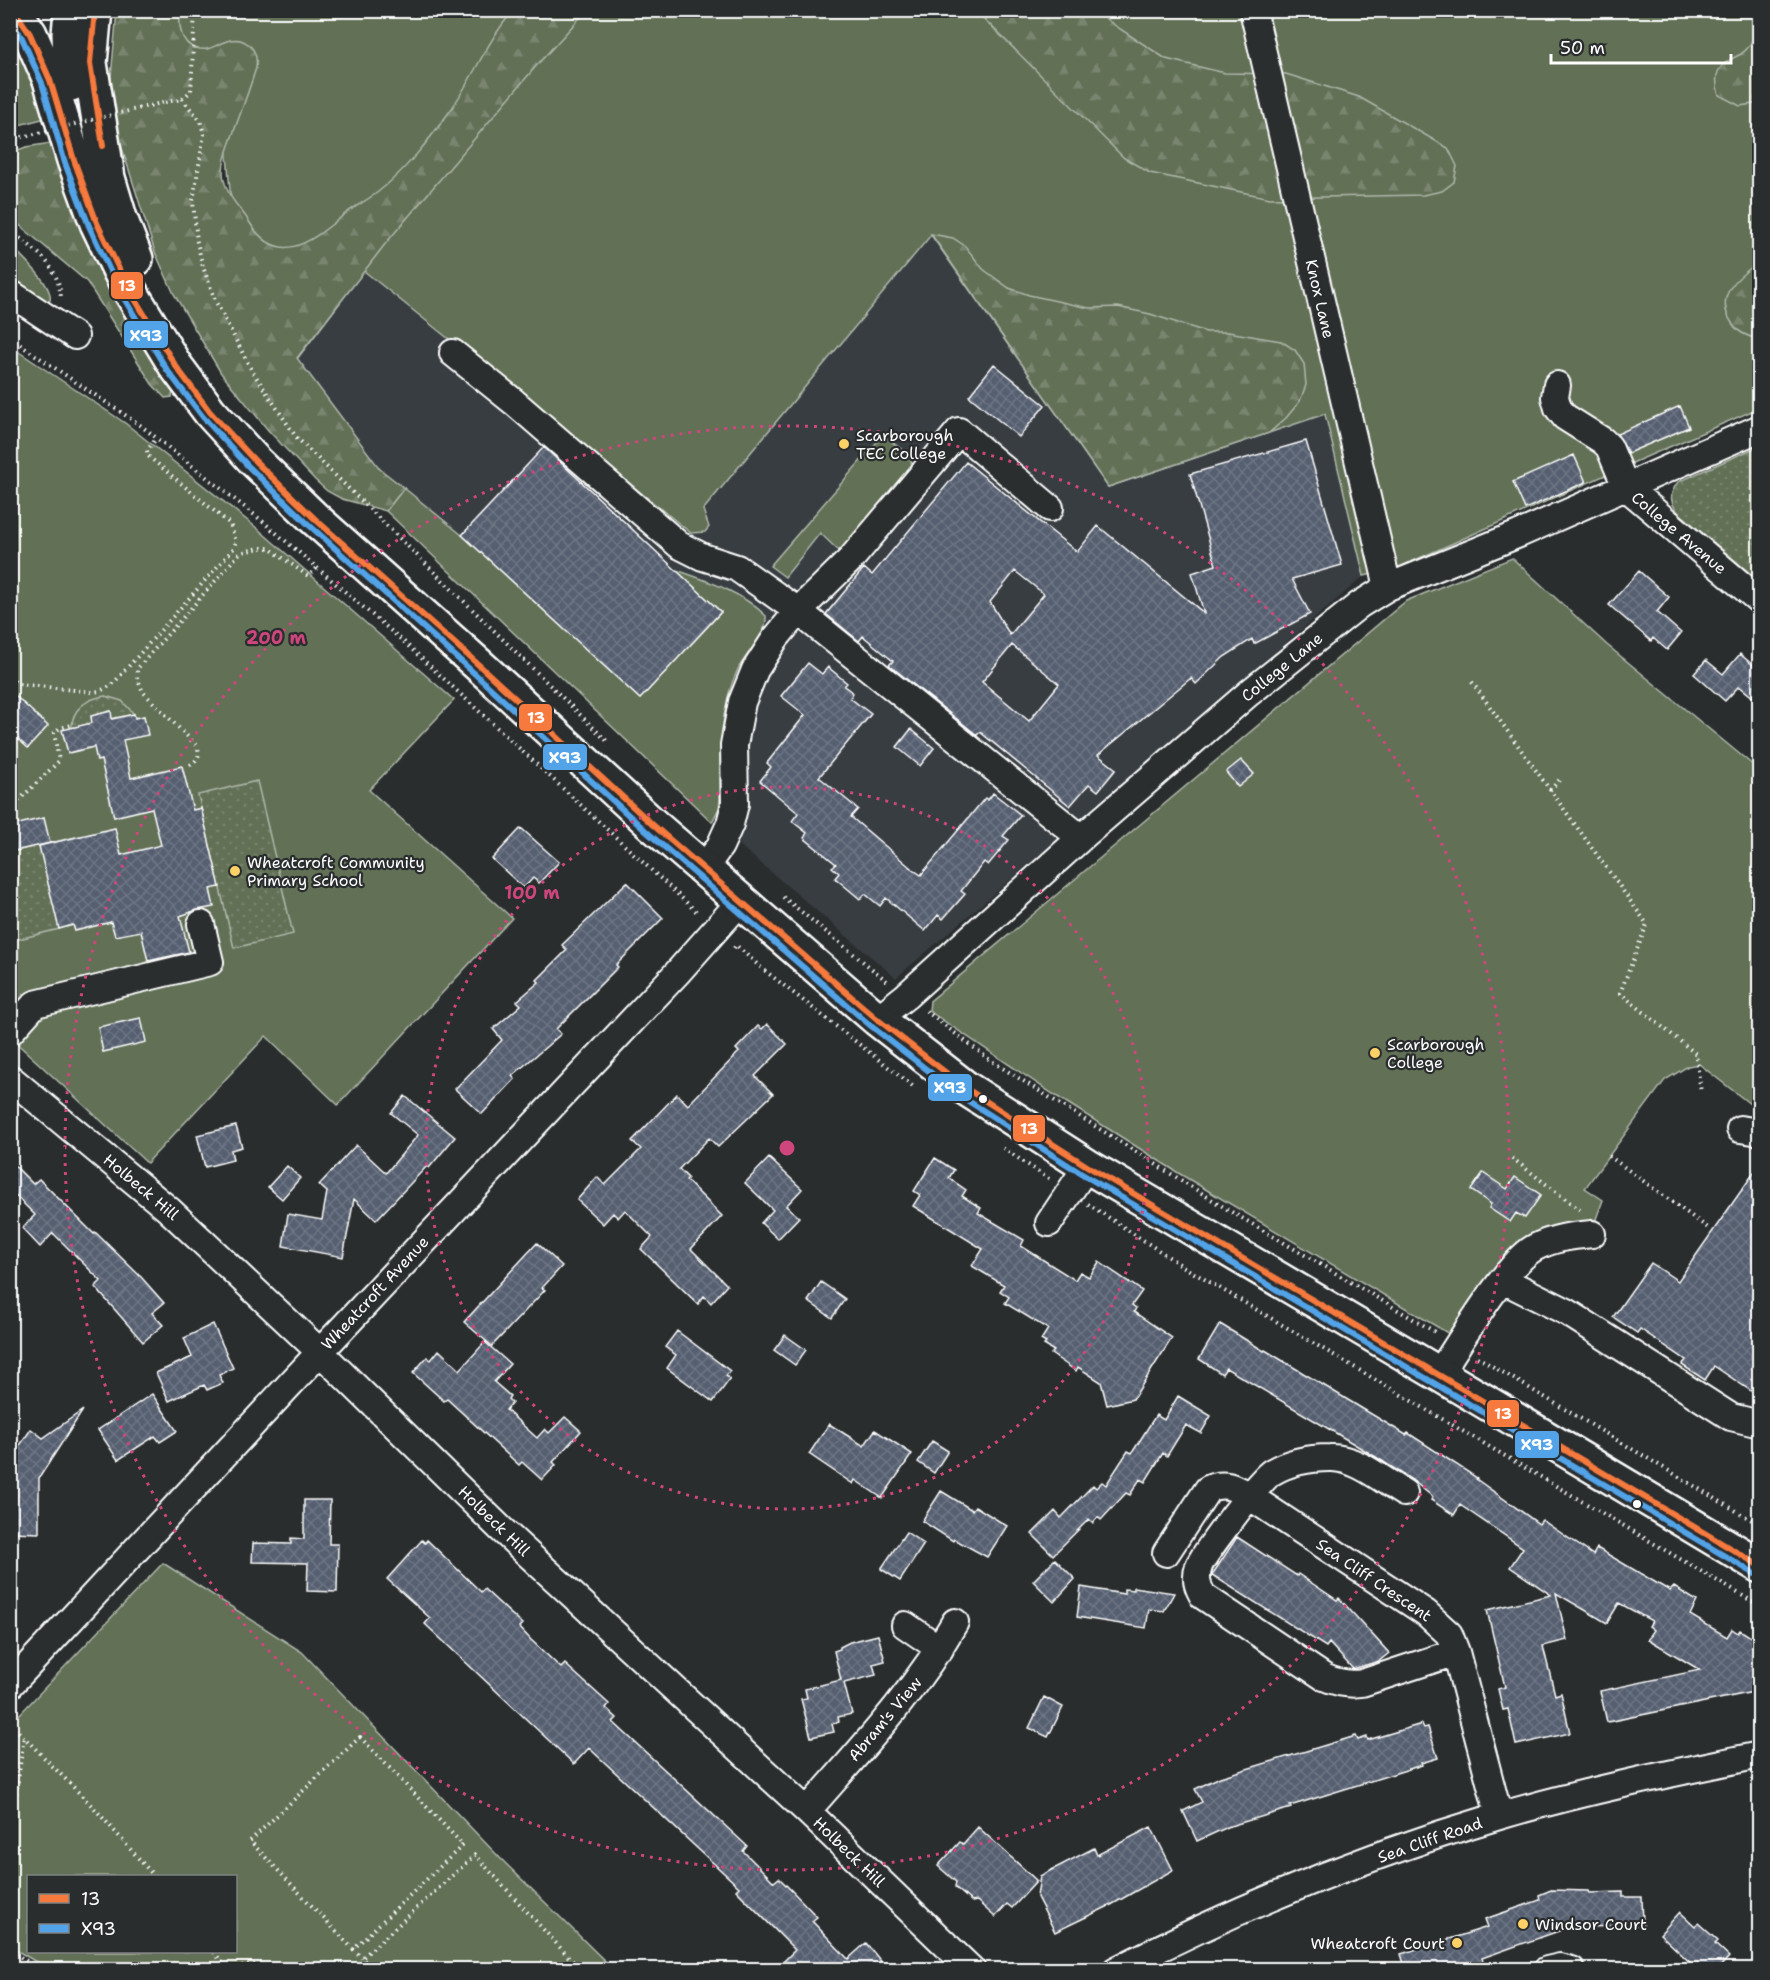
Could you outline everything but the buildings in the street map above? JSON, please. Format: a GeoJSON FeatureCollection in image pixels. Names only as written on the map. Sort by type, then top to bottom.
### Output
{"type":"FeatureCollection","features":[{"type":"Feature","properties":{"kind":"highway"},"geometry":{"type":"LineString","coordinates":[[14,10],[30,34],[50,80],[74,160],[97,223],[127,286],[175,366],[210,412],[255,461],[315,519],[703,870],[877,1020],[952,1079],[1087,1166],[1760,1566]]}},
{"type":"Feature","properties":{"kind":"highway"},"geometry":{"type":"LineString","coordinates":[[71,10],[69,34],[74,160]]}},
{"type":"Feature","properties":{"kind":"highway"},"geometry":{"type":"LineString","coordinates":[[95,10],[90,63],[108,178],[134,256],[207,387],[269,452],[426,596],[481,667]]}},
{"type":"Feature","properties":{"kind":"street","name":"Knox Lane"},"geometry":{"type":"LineString","coordinates":[[1253,10],[1388,586]]}},
{"type":"Feature","properties":{"kind":"street"},"geometry":{"type":"LineString","coordinates":[[10,293],[75,336]]}},
{"type":"Feature","properties":{"kind":"street"},"geometry":{"type":"LineString","coordinates":[[453,353],[514,402],[679,545],[704,557],[737,568],[798,611],[1081,838]]}},
{"type":"Feature","properties":{"kind":"street"},"geometry":{"type":"LineString","coordinates":[[1557,385],[1555,397],[1558,408],[1565,417],[1609,447],[1626,488]]}},
{"type":"Feature","properties":{"kind":"street","name":"College Lane"},"geometry":{"type":"LineString","coordinates":[[877,1020],[1081,838],[1249,693],[1359,605],[1388,586],[1626,488],[1760,428]]}},
{"type":"Feature","properties":{"kind":"street"},"geometry":{"type":"LineString","coordinates":[[703,870],[720,846],[730,824],[735,804],[734,745],[742,702],[755,670],[798,611],[851,559],[960,431],[1050,508]]}},
{"type":"Feature","properties":{"kind":"street","name":"College Avenue"},"geometry":{"type":"LineString","coordinates":[[1626,488],[1760,601]]}},
{"type":"Feature","properties":{"kind":"street","name":"Wheatcroft Avenue"},"geometry":{"type":"LineString","coordinates":[[10,1685],[669,982],[740,902]]}},
{"type":"Feature","properties":{"kind":"street"},"geometry":{"type":"LineString","coordinates":[[10,1032],[35,1004],[210,962],[201,924]]}},
{"type":"Feature","properties":{"kind":"street","name":"Holbeck Hill"},"geometry":{"type":"LineString","coordinates":[[10,1078],[169,1210],[320,1352],[501,1529],[807,1811],[972,1970]]}},
{"type":"Feature","properties":{"kind":"street"},"geometry":{"type":"LineString","coordinates":[[1049,1223],[1087,1166]]}},
{"type":"Feature","properties":{"kind":"street"},"geometry":{"type":"LineString","coordinates":[[1439,1374],[1503,1280],[1532,1249],[1551,1240],[1592,1234]]}},
{"type":"Feature","properties":{"kind":"street"},"geometry":{"type":"LineString","coordinates":[[1503,1280],[1567,1312],[1731,1417],[1760,1424]]}},
{"type":"Feature","properties":{"kind":"street"},"geometry":{"type":"LineString","coordinates":[[1404,1493],[1354,1463],[1332,1458],[1310,1460],[1280,1468],[1239,1490],[1199,1564],[1197,1586],[1203,1596],[1324,1677],[1338,1683],[1352,1685],[1362,1683],[1456,1652]]}},
{"type":"Feature","properties":{"kind":"street"},"geometry":{"type":"LineString","coordinates":[[1166,1553],[1208,1489],[1217,1485],[1239,1490]]}},
{"type":"Feature","properties":{"kind":"street","name":"Sea Cliff Crescent"},"geometry":{"type":"LineString","coordinates":[[1239,1490],[1426,1613],[1449,1634],[1456,1652],[1499,1816]]}},
{"type":"Feature","properties":{"kind":"street","name":"Abram's View"},"geometry":{"type":"LineString","coordinates":[[807,1811],[890,1717],[940,1649],[955,1622]]}},
{"type":"Feature","properties":{"kind":"street"},"geometry":{"type":"LineString","coordinates":[[905,1625],[940,1649]]}},
{"type":"Feature","properties":{"kind":"street","name":"Sea Cliff Road"},"geometry":{"type":"LineString","coordinates":[[1116,1970],[1171,1942],[1295,1887],[1499,1816],[1661,1775],[1760,1755]]}},
{"type":"Feature","properties":{"kind":"street"},"geometry":{"type":"LineString","coordinates":[[1547,1970],[1560,1967],[1572,1970]]}},
{"type":"Feature","properties":{"kind":"path"},"geometry":{"type":"LineString","coordinates":[[10,140],[182,99],[191,91],[193,84],[195,10]]}},
{"type":"Feature","properties":{"kind":"path"},"geometry":{"type":"LineString","coordinates":[[182,99],[200,120],[204,135],[193,201],[197,242],[203,267],[216,302],[251,369],[296,437],[612,746]]}},
{"type":"Feature","properties":{"kind":"path"},"geometry":{"type":"LineString","coordinates":[[10,338],[140,425],[261,520],[404,642],[700,916]]}},
{"type":"Feature","properties":{"kind":"path"},"geometry":{"type":"LineString","coordinates":[[10,676],[19,684],[93,692],[105,689],[112,685],[233,549],[236,541],[230,524],[148,456],[147,450],[157,438]]}},
{"type":"Feature","properties":{"kind":"path"},"geometry":{"type":"LineString","coordinates":[[190,765],[198,759],[197,746],[143,692],[137,677],[137,669],[240,553],[259,548],[270,548],[308,576],[317,568]]}},
{"type":"Feature","properties":{"kind":"path"},"geometry":{"type":"LineString","coordinates":[[1472,682],[1647,924],[1620,993],[1696,1054],[1701,1093]]}},
{"type":"Feature","properties":{"kind":"path"},"geometry":{"type":"LineString","coordinates":[[10,809],[59,761],[54,733],[72,724]]}},
{"type":"Feature","properties":{"kind":"path"},"geometry":{"type":"LineString","coordinates":[[1550,790],[1562,777]]}},
{"type":"Feature","properties":{"kind":"path"},"geometry":{"type":"LineString","coordinates":[[783,897],[906,996],[1000,1066],[1230,1211],[1760,1525]]}},
{"type":"Feature","properties":{"kind":"path"},"geometry":{"type":"LineString","coordinates":[[1609,1156],[1708,1228]]}},
{"type":"Feature","properties":{"kind":"path"},"geometry":{"type":"LineString","coordinates":[[1512,1158],[1582,1211]]}},
{"type":"Feature","properties":{"kind":"path"},"geometry":{"type":"LineString","coordinates":[[10,1723],[96,1810],[153,1875]]}},
{"type":"Feature","properties":{"kind":"path"},"geometry":{"type":"LineString","coordinates":[[10,1817],[16,1795],[24,1736]]}},
{"type":"Feature","properties":{"kind":"path"},"geometry":{"type":"LineString","coordinates":[[353,1949],[463,1845],[360,1737],[250,1841],[373,1970]]}},
{"type":"Feature","properties":{"kind":"path"},"geometry":{"type":"LineString","coordinates":[[362,1958],[475,1855],[577,1966],[573,1970]]}},
{"type":"Feature","properties":{"kind":"path"},"geometry":{"type":"LineString","coordinates":[[10,1951],[42,1970]]}},
{"type":"Feature","properties":{"kind":"path"},"geometry":{"type":"LineString","coordinates":[[215,1953],[229,1970],[246,1964],[261,1965],[271,1970]]}},
{"type":"Feature","properties":{"kind":"shaded area"},"geometry":{"type":"Polygon","coordinates":[[[563,11],[931,234],[1108,487],[1325,414],[1364,576],[896,978],[712,822],[386,511],[404,488],[380,469],[297,359],[563,11]]]}},
{"type":"Feature","properties":{"kind":"green space"},"geometry":{"type":"Polygon","coordinates":[[[181,10],[181,32],[192,47],[207,49],[224,42],[238,40],[249,44],[255,54],[256,68],[226,154],[223,176],[232,198],[261,236],[272,244],[283,247],[294,246],[317,236],[378,192],[408,164],[450,111],[495,35],[513,11],[586,11],[537,65],[386,243],[297,358],[380,469],[404,488],[386,511],[342,499],[327,491],[268,430],[221,373],[174,294],[155,252],[115,126],[111,77],[117,11],[181,10]]]}},
{"type":"Feature","properties":{"kind":"green space"},"geometry":{"type":"Polygon","coordinates":[[[169,11],[1759,11],[1759,408],[1395,569],[1364,576],[1325,414],[1108,487],[931,235],[703,510],[709,527],[705,532],[691,533],[364,271],[297,359],[234,237],[222,97],[174,56],[169,11]]]}},
{"type":"Feature","properties":{"kind":"green space"},"geometry":{"type":"Polygon","coordinates":[[[976,11],[1095,11],[1166,59],[1225,73],[1286,74],[1359,97],[1448,148],[1457,166],[1454,182],[1442,191],[1423,195],[1270,198],[1150,173],[1124,158],[976,11]]]}},
{"type":"Feature","properties":{"kind":"green space"},"geometry":{"type":"Polygon","coordinates":[[[1755,11],[1760,11],[1759,103],[1740,106],[1719,95],[1717,78],[1722,66],[1741,54],[1752,41],[1756,22],[1755,11]]]}},
{"type":"Feature","properties":{"kind":"green space"},"geometry":{"type":"Polygon","coordinates":[[[10,33],[37,82],[46,118],[11,127],[10,33]]]}},
{"type":"Feature","properties":{"kind":"green space"},"geometry":{"type":"Polygon","coordinates":[[[51,143],[73,207],[101,269],[173,393],[172,397],[165,398],[152,384],[87,282],[11,218],[10,153],[26,147],[51,143]]]}},
{"type":"Feature","properties":{"kind":"green space"},"geometry":{"type":"Polygon","coordinates":[[[931,234],[953,238],[965,246],[983,269],[1009,288],[1029,295],[1089,308],[1118,307],[1150,314],[1206,332],[1228,332],[1281,341],[1295,350],[1304,364],[1306,385],[1300,401],[1269,433],[1108,487],[931,234]]]}},
{"type":"Feature","properties":{"kind":"green space"},"geometry":{"type":"Polygon","coordinates":[[[11,246],[45,284],[50,300],[46,305],[11,287],[11,246]]]}},
{"type":"Feature","properties":{"kind":"green space"},"geometry":{"type":"Polygon","coordinates":[[[1759,262],[1759,339],[1747,336],[1737,329],[1727,313],[1725,304],[1730,288],[1736,280],[1759,262]]]}},
{"type":"Feature","properties":{"kind":"green space","name":"Wheatcroft Community Primary School"},"geometry":{"type":"Polygon","coordinates":[[[10,346],[125,423],[258,529],[454,700],[369,790],[512,918],[338,1105],[266,1036],[147,1163],[11,1038],[10,346]]]}},
{"type":"Feature","properties":{"kind":"green space"},"geometry":{"type":"Polygon","coordinates":[[[883,435],[910,456],[912,466],[841,553],[820,533],[785,577],[770,566],[883,435]]]}},
{"type":"Feature","properties":{"kind":"green space"},"geometry":{"type":"Polygon","coordinates":[[[1759,446],[1759,581],[1677,511],[1672,497],[1678,482],[1759,446]]]}},
{"type":"Feature","properties":{"kind":"green space"},"geometry":{"type":"Polygon","coordinates":[[[404,488],[462,535],[640,699],[721,612],[676,570],[735,594],[766,616],[763,630],[738,669],[727,700],[722,732],[719,808],[712,822],[386,511],[404,488]]]}},
{"type":"Feature","properties":{"kind":"green space","name":"Scarborough College"},"geometry":{"type":"Polygon","coordinates":[[[1512,558],[1607,645],[1759,770],[1759,1111],[1699,1064],[1688,1066],[1665,1080],[1585,1188],[1603,1200],[1596,1219],[1584,1226],[1569,1226],[1451,1335],[1180,1174],[1053,1094],[929,1011],[930,1001],[1406,601],[1512,558]]]}},
{"type":"Feature","properties":{"kind":"green space"},"geometry":{"type":"Polygon","coordinates":[[[105,696],[122,701],[134,714],[112,719],[110,711],[91,716],[92,723],[72,728],[74,715],[82,706],[93,699],[105,696]]]}},
{"type":"Feature","properties":{"kind":"green space"},"geometry":{"type":"Polygon","coordinates":[[[257,781],[293,934],[234,948],[198,795],[257,781]]]}},
{"type":"Feature","properties":{"kind":"green space"},"geometry":{"type":"Polygon","coordinates":[[[80,836],[84,853],[59,929],[11,941],[11,852],[80,836]]]}},
{"type":"Feature","properties":{"kind":"green space"},"geometry":{"type":"Polygon","coordinates":[[[163,1563],[302,1652],[500,1858],[613,1969],[48,1969],[11,1947],[11,1719],[19,1715],[163,1563]]]}},
{"type":"Feature","properties":{"kind":"transit line","name":"13"},"geometry":{"type":"LineString","coordinates":[[14,10],[30,34],[50,80],[74,160],[97,223],[127,286],[175,365],[210,412],[255,461],[315,519],[653,825],[877,1019],[967,1089],[1087,1166],[1760,1566]]}},
{"type":"Feature","properties":{"kind":"transit line","name":"13"},"geometry":{"type":"LineString","coordinates":[[95,10],[90,63],[103,146]]}},
{"type":"Feature","properties":{"kind":"transit line","name":"X93"},"geometry":{"type":"LineString","coordinates":[[10,21],[22,38],[42,83],[65,163],[89,226],[119,290],[167,370],[203,417],[249,467],[309,525],[647,832],[871,1026],[962,1097],[1082,1174],[1755,1574]]}},
{"type":"Feature","properties":{"kind":"place","name":"Scarborough TEC College"},"geometry":{"type":"Point","coordinates":[844,444]}},
{"type":"Feature","properties":{"kind":"place","name":"Wheatcroft Community Primary School"},"geometry":{"type":"Point","coordinates":[235,871]}},
{"type":"Feature","properties":{"kind":"place","name":"Scarborough College"},"geometry":{"type":"Point","coordinates":[1375,1053]}},
{"type":"Feature","properties":{"kind":"place","name":"Windsor Court"},"geometry":{"type":"Point","coordinates":[1523,1924]}},
{"type":"Feature","properties":{"kind":"place","name":"Wheatcroft Court"},"geometry":{"type":"Point","coordinates":[1457,1943]}}]}
